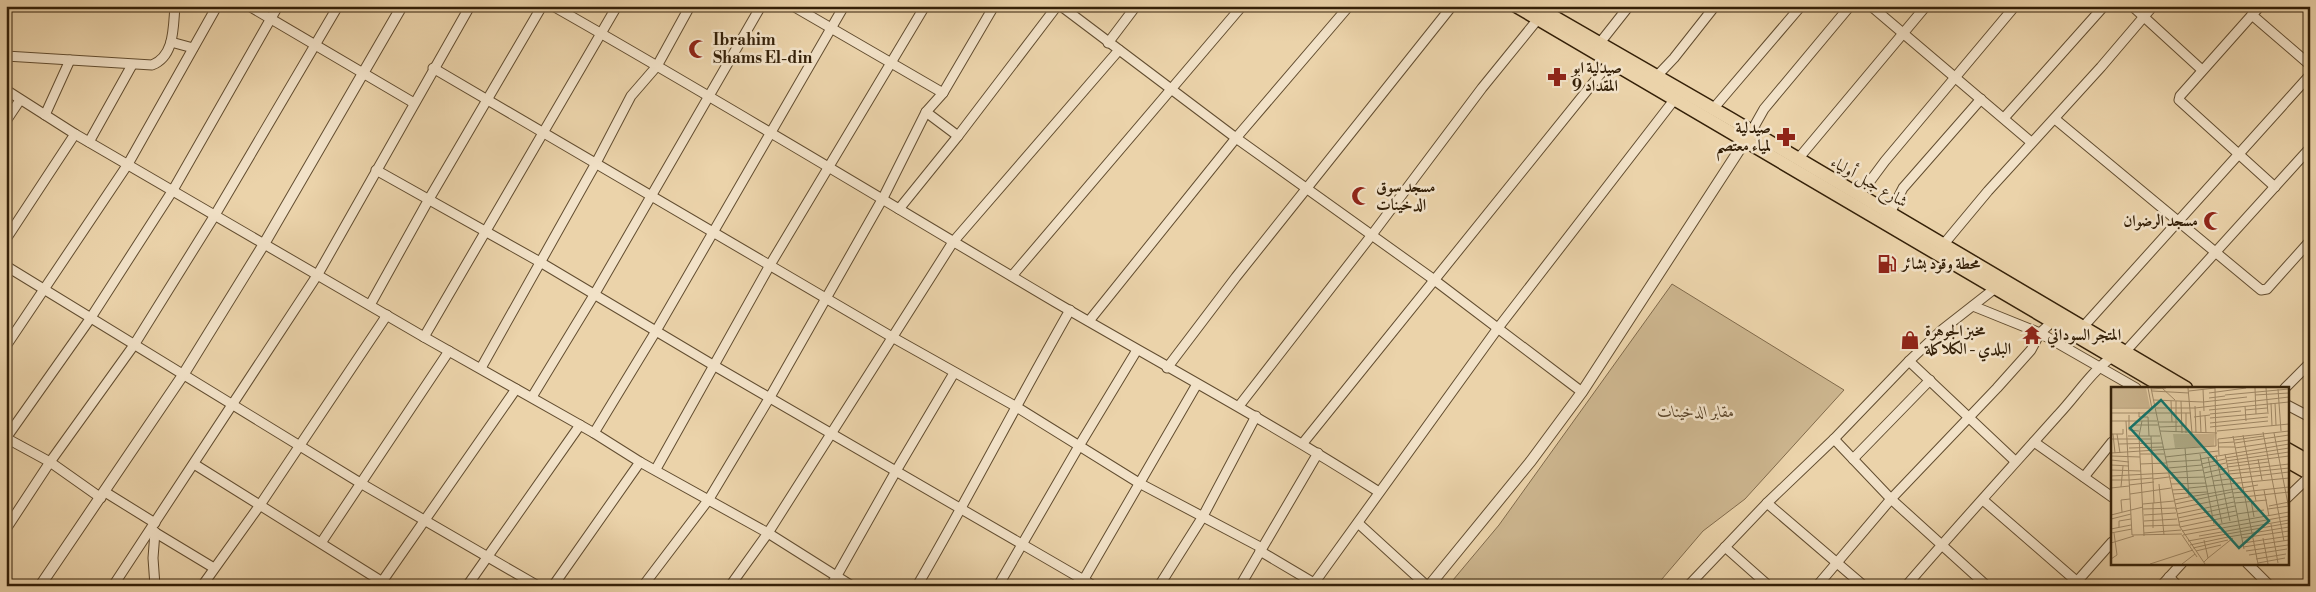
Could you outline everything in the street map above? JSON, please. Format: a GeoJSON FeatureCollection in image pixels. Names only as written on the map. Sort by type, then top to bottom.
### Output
{"type":"FeatureCollection","features":[{"type":"Feature","properties":{"kind":"main road","name":"شارع جبل أولياء"},"geometry":{"type":"LineString","coordinates":[[1516,6],[1538,10],[1600,44],[1713,110],[1748,137],[2000,284],[2083,327],[2184,387]]}},
{"type":"Feature","properties":{"kind":"main road","name":"شارع جبل أولياء"},"geometry":{"type":"LineString","coordinates":[[1538,10],[1610,62],[1674,100],[1798,160],[1859,196],[1888,219],[1944,245],[2053,321],[2163,387]]}},
{"type":"Feature","properties":{"kind":"main road"},"geometry":{"type":"LineString","coordinates":[[2288,450],[2310,462]]}},
{"type":"Feature","properties":{"kind":"main road"},"geometry":{"type":"LineString","coordinates":[[2288,462],[2310,475]]}},
{"type":"Feature","properties":{"kind":"street"},"geometry":{"type":"LineString","coordinates":[[6,56],[152,65],[160,62],[166,55],[171,42],[175,6]]}},
{"type":"Feature","properties":{"kind":"street"},"geometry":{"type":"LineString","coordinates":[[6,346],[128,164],[217,6]]}},
{"type":"Feature","properties":{"kind":"street"},"geometry":{"type":"LineString","coordinates":[[249,6],[414,103]]}},
{"type":"Feature","properties":{"kind":"street"},"geometry":{"type":"LineString","coordinates":[[214,568],[103,495],[50,462],[6,438],[90,319],[173,190],[278,6]]}},
{"type":"Feature","properties":{"kind":"street"},"geometry":{"type":"LineString","coordinates":[[6,529],[50,462],[134,345],[215,215],[316,47],[338,6]]}},
{"type":"Feature","properties":{"kind":"street"},"geometry":{"type":"LineString","coordinates":[[40,586],[183,375],[264,244],[402,6]]}},
{"type":"Feature","properties":{"kind":"street"},"geometry":{"type":"LineString","coordinates":[[113,586],[153,528],[318,274],[433,68],[470,6]]}},
{"type":"Feature","properties":{"kind":"street"},"geometry":{"type":"LineString","coordinates":[[370,305],[429,199],[542,6]]}},
{"type":"Feature","properties":{"kind":"street"},"geometry":{"type":"LineString","coordinates":[[553,6],[710,96],[1137,350],[1303,443],[1379,492]]}},
{"type":"Feature","properties":{"kind":"street"},"geometry":{"type":"LineString","coordinates":[[424,337],[617,6]]}},
{"type":"Feature","properties":{"kind":"street"},"geometry":{"type":"LineString","coordinates":[[481,368],[633,93],[657,66],[690,6]]}},
{"type":"Feature","properties":{"kind":"street"},"geometry":{"type":"LineString","coordinates":[[532,397],[652,196],[761,6]]}},
{"type":"Feature","properties":{"kind":"street"},"geometry":{"type":"LineString","coordinates":[[792,6],[943,93]]}},
{"type":"Feature","properties":{"kind":"street"},"geometry":{"type":"LineString","coordinates":[[594,432],[656,331],[844,6]]}},
{"type":"Feature","properties":{"kind":"street"},"geometry":{"type":"LineString","coordinates":[[656,469],[770,265],[925,6]]}},
{"type":"Feature","properties":{"kind":"street"},"geometry":{"type":"LineString","coordinates":[[644,586],[709,500],[883,198],[926,112],[943,93],[994,6]]}},
{"type":"Feature","properties":{"kind":"street"},"geometry":{"type":"LineString","coordinates":[[899,209],[958,136],[1057,6]]}},
{"type":"Feature","properties":{"kind":"street"},"geometry":{"type":"LineString","coordinates":[[1061,6],[1236,138],[1433,279],[1582,392]]}},
{"type":"Feature","properties":{"kind":"street"},"geometry":{"type":"LineString","coordinates":[[1108,42],[1136,6]]}},
{"type":"Feature","properties":{"kind":"street"},"geometry":{"type":"LineString","coordinates":[[1012,276],[1242,6]]}},
{"type":"Feature","properties":{"kind":"street"},"geometry":{"type":"LineString","coordinates":[[1089,321],[1236,138],[1349,6]]}},
{"type":"Feature","properties":{"kind":"street"},"geometry":{"type":"LineString","coordinates":[[1168,368],[1236,277],[1452,6]]}},
{"type":"Feature","properties":{"kind":"street"},"geometry":{"type":"LineString","coordinates":[[1600,44],[1629,6]]}},
{"type":"Feature","properties":{"kind":"street"},"geometry":{"type":"LineString","coordinates":[[1656,77],[1716,6]]}},
{"type":"Feature","properties":{"kind":"street"},"geometry":{"type":"LineString","coordinates":[[1713,110],[1801,6]]}},
{"type":"Feature","properties":{"kind":"street"},"geometry":{"type":"LineString","coordinates":[[1358,523],[1428,586],[1530,461],[1582,392],[1748,137],[1764,109],[1850,6]]}},
{"type":"Feature","properties":{"kind":"street"},"geometry":{"type":"LineString","coordinates":[[1870,6],[2032,142]]}},
{"type":"Feature","properties":{"kind":"street"},"geometry":{"type":"LineString","coordinates":[[1798,160],[1926,6]]}},
{"type":"Feature","properties":{"kind":"street"},"geometry":{"type":"LineString","coordinates":[[1859,196],[1884,161],[2015,6]]}},
{"type":"Feature","properties":{"kind":"street"},"geometry":{"type":"LineString","coordinates":[[2004,118],[2104,6]]}},
{"type":"Feature","properties":{"kind":"street"},"geometry":{"type":"LineString","coordinates":[[2132,6],[2202,70]]}},
{"type":"Feature","properties":{"kind":"street"},"geometry":{"type":"LineString","coordinates":[[1944,245],[2032,142],[2055,119],[2153,6]]}},
{"type":"Feature","properties":{"kind":"street"},"geometry":{"type":"LineString","coordinates":[[2260,6],[2202,70],[2180,96],[2179,100],[2275,187]]}},
{"type":"Feature","properties":{"kind":"street"},"geometry":{"type":"LineString","coordinates":[[1238,406],[1371,236],[1538,10]]}},
{"type":"Feature","properties":{"kind":"street"},"geometry":{"type":"LineString","coordinates":[[2252,15],[2310,65]]}},
{"type":"Feature","properties":{"kind":"street"},"geometry":{"type":"LineString","coordinates":[[171,42],[193,48]]}},
{"type":"Feature","properties":{"kind":"street"},"geometry":{"type":"LineString","coordinates":[[730,586],[768,533],[953,242],[1119,50]]}},
{"type":"Feature","properties":{"kind":"street"},"geometry":{"type":"LineString","coordinates":[[44,115],[70,60]]}},
{"type":"Feature","properties":{"kind":"street"},"geometry":{"type":"LineString","coordinates":[[1303,443],[1433,279],[1610,62]]}},
{"type":"Feature","properties":{"kind":"street"},"geometry":{"type":"LineString","coordinates":[[89,142],[132,65]]}},
{"type":"Feature","properties":{"kind":"street"},"geometry":{"type":"LineString","coordinates":[[433,68],[714,231],[892,338],[1015,406],[1139,483],[1261,550],[1313,584],[1498,328],[1674,100]]}},
{"type":"Feature","properties":{"kind":"street"},"geometry":{"type":"LineString","coordinates":[[2083,327],[2114,290],[2178,223],[2310,75]]}},
{"type":"Feature","properties":{"kind":"street"},"geometry":{"type":"LineString","coordinates":[[6,90],[75,134],[264,244],[424,337],[594,432],[640,462],[656,469],[768,533],[852,586]]}},
{"type":"Feature","properties":{"kind":"street"},"geometry":{"type":"LineString","coordinates":[[1888,219],[1903,188],[1981,99]]}},
{"type":"Feature","properties":{"kind":"street"},"geometry":{"type":"LineString","coordinates":[[6,121],[20,100]]}},
{"type":"Feature","properties":{"kind":"street"},"geometry":{"type":"LineString","coordinates":[[926,112],[958,136]]}},
{"type":"Feature","properties":{"kind":"street"},"geometry":{"type":"LineString","coordinates":[[2055,119],[2215,254],[2264,291],[2306,251],[2310,241]]}},
{"type":"Feature","properties":{"kind":"street"},"geometry":{"type":"LineString","coordinates":[[6,239],[75,134]]}},
{"type":"Feature","properties":{"kind":"street"},"geometry":{"type":"LineString","coordinates":[[2125,352],[2310,148]]}},
{"type":"Feature","properties":{"kind":"street"},"geometry":{"type":"LineString","coordinates":[[376,170],[485,233],[540,262],[713,366],[962,508],[1082,583],[1094,586]]}},
{"type":"Feature","properties":{"kind":"street"},"geometry":{"type":"LineString","coordinates":[[6,266],[362,484],[538,586]]}},
{"type":"Feature","properties":{"kind":"street"},"geometry":{"type":"LineString","coordinates":[[1688,586],[1767,503],[1834,439],[1909,361],[2000,284]]}},
{"type":"Feature","properties":{"kind":"street"},"geometry":{"type":"LineString","coordinates":[[1973,306],[2040,333],[2126,385]]}},
{"type":"Feature","properties":{"kind":"street"},"geometry":{"type":"LineString","coordinates":[[917,586],[962,508],[1015,406],[1070,310]]}},
{"type":"Feature","properties":{"kind":"street"},"geometry":{"type":"LineString","coordinates":[[202,586],[260,505],[387,315]]}},
{"type":"Feature","properties":{"kind":"street"},"geometry":{"type":"LineString","coordinates":[[1817,586],[1891,499],[1970,419],[2031,350],[2040,333],[2053,321]]}},
{"type":"Feature","properties":{"kind":"street"},"geometry":{"type":"LineString","coordinates":[[998,586],[1137,350]]}},
{"type":"Feature","properties":{"kind":"street"},"geometry":{"type":"LineString","coordinates":[[321,543],[449,351]]}},
{"type":"Feature","properties":{"kind":"street"},"geometry":{"type":"LineString","coordinates":[[1906,586],[1941,545],[1984,500],[2015,461],[2080,391],[2099,367],[2112,357]]}},
{"type":"Feature","properties":{"kind":"street"},"geometry":{"type":"LineString","coordinates":[[1909,361],[2015,461]]}},
{"type":"Feature","properties":{"kind":"street"},"geometry":{"type":"LineString","coordinates":[[2286,387],[2310,363]]}},
{"type":"Feature","properties":{"kind":"street"},"geometry":{"type":"LineString","coordinates":[[2126,385],[2125,377],[2135,371]]}},
{"type":"Feature","properties":{"kind":"street"},"geometry":{"type":"LineString","coordinates":[[831,586],[954,373]]}},
{"type":"Feature","properties":{"kind":"street"},"geometry":{"type":"LineString","coordinates":[[1853,459],[1930,380]]}},
{"type":"Feature","properties":{"kind":"street"},"geometry":{"type":"LineString","coordinates":[[1082,583],[1196,384]]}},
{"type":"Feature","properties":{"kind":"street"},"geometry":{"type":"LineString","coordinates":[[194,464],[383,584],[423,519],[516,389]]}},
{"type":"Feature","properties":{"kind":"street"},"geometry":{"type":"LineString","coordinates":[[2288,406],[2310,417]]}},
{"type":"Feature","properties":{"kind":"street"},"geometry":{"type":"LineString","coordinates":[[1160,586],[1202,518],[1256,416]]}},
{"type":"Feature","properties":{"kind":"street"},"geometry":{"type":"LineString","coordinates":[[467,586],[580,425]]}},
{"type":"Feature","properties":{"kind":"street"},"geometry":{"type":"LineString","coordinates":[[1834,439],[1891,499],[1987,586]]}},
{"type":"Feature","properties":{"kind":"street"},"geometry":{"type":"LineString","coordinates":[[2034,442],[2111,497]]}},
{"type":"Feature","properties":{"kind":"street"},"geometry":{"type":"LineString","coordinates":[[2084,478],[2111,443]]}},
{"type":"Feature","properties":{"kind":"street"},"geometry":{"type":"LineString","coordinates":[[1240,586],[1318,452]]}},
{"type":"Feature","properties":{"kind":"street"},"geometry":{"type":"LineString","coordinates":[[553,586],[640,462]]}},
{"type":"Feature","properties":{"kind":"street"},"geometry":{"type":"LineString","coordinates":[[2288,497],[2310,475]]}},
{"type":"Feature","properties":{"kind":"street"},"geometry":{"type":"LineString","coordinates":[[1984,500],[2077,584],[2111,543]]}},
{"type":"Feature","properties":{"kind":"street"},"geometry":{"type":"LineString","coordinates":[[1767,503],[1864,586]]}},
{"type":"Feature","properties":{"kind":"street"},"geometry":{"type":"LineString","coordinates":[[153,528],[153,558],[156,586]]}},
{"type":"Feature","properties":{"kind":"street"},"geometry":{"type":"LineString","coordinates":[[1725,547],[1769,586]]}},
{"type":"Feature","properties":{"kind":"street"},"geometry":{"type":"LineString","coordinates":[[2160,586],[2181,564]]}},
{"type":"Feature","properties":{"kind":"street"},"geometry":{"type":"LineString","coordinates":[[2248,564],[2270,586]]}},
{"type":"Feature","properties":{"kind":"street"},"geometry":{"type":"LineString","coordinates":[[2169,577],[2178,586]]}},
{"type":"Feature","properties":{"kind":"street"},"geometry":{"type":"LineString","coordinates":[[2306,586],[2310,581]]}},
{"type":"Feature","properties":{"kind":"green space","name":"مقابر الدخينات"},"geometry":{"type":"Polygon","coordinates":[[[1672,284],[1844,390],[1745,499],[1703,531],[1656,586],[1448,586],[1499,525],[1672,284]]]}},
{"type":"Feature","properties":{"kind":"place","name":"Ibrahim Shams El-din"},"geometry":{"type":"Point","coordinates":[698,49]}},
{"type":"Feature","properties":{"kind":"place","name":"صيدلية ابو المقداد 9"},"geometry":{"type":"Point","coordinates":[1557,77]}},
{"type":"Feature","properties":{"kind":"place","name":"صيدلية لمياء معتصم"},"geometry":{"type":"Point","coordinates":[1786,137]}},
{"type":"Feature","properties":{"kind":"place","name":"مسجد سوق الدخينات"},"geometry":{"type":"Point","coordinates":[1361,196]}},
{"type":"Feature","properties":{"kind":"place","name":"مسجد الرضوان"},"geometry":{"type":"Point","coordinates":[2213,221]}},
{"type":"Feature","properties":{"kind":"place","name":"محطة وقود بشائر"},"geometry":{"type":"Point","coordinates":[1887,264]}},
{"type":"Feature","properties":{"kind":"place","name":"المتجر السوداني"},"geometry":{"type":"Point","coordinates":[2032,335]}},
{"type":"Feature","properties":{"kind":"place","name":"مخبز الجوهرة البلدي - الكلاكلة"},"geometry":{"type":"Point","coordinates":[1910,340]}}]}
